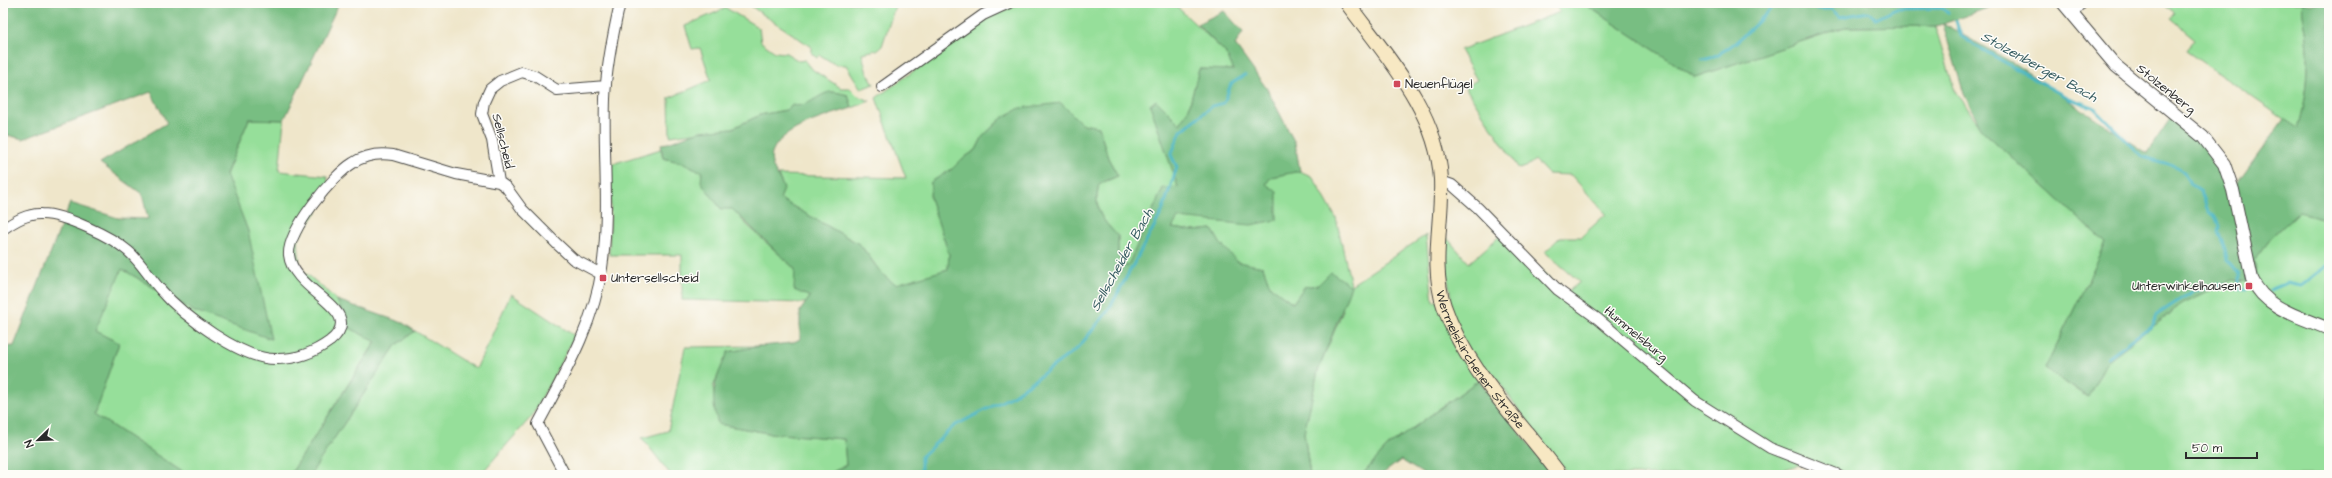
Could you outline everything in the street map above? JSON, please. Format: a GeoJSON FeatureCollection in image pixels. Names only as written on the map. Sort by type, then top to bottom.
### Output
{"type":"FeatureCollection","features":[{"type":"Feature","properties":{"kind":"main road"},"geometry":{"type":"LineString","coordinates":[[1347,3],[1420,107],[1436,145],[1441,181]]}},
{"type":"Feature","properties":{"kind":"main road","name":"Wermelskirchener Straße"},"geometry":{"type":"LineString","coordinates":[[1441,181],[1438,230],[1439,283],[1443,302],[1450,322],[1468,354],[1502,403],[1560,475]]}},
{"type":"Feature","properties":{"kind":"street"},"geometry":{"type":"LineString","coordinates":[[565,475],[538,424],[583,335],[597,294],[601,274],[607,196],[606,86],[620,3]]}},
{"type":"Feature","properties":{"kind":"street"},"geometry":{"type":"LineString","coordinates":[[882,87],[983,15],[1009,3]]}},
{"type":"Feature","properties":{"kind":"street","name":"Stolzenberg"},"geometry":{"type":"LineString","coordinates":[[2063,3],[2116,66],[2203,137],[2224,164],[2233,190],[2246,259],[2252,279],[2258,291],[2269,302],[2329,329]]}},
{"type":"Feature","properties":{"kind":"street"},"geometry":{"type":"LineString","coordinates":[[2073,14],[2082,3]]}},
{"type":"Feature","properties":{"kind":"street","name":"Sellscheid"},"geometry":{"type":"LineString","coordinates":[[499,182],[492,140],[482,114],[484,102],[490,89],[500,81],[522,72],[535,76],[557,90],[606,86]]}},
{"type":"Feature","properties":{"kind":"street","name":"Sellscheid"},"geometry":{"type":"LineString","coordinates":[[3,228],[27,216],[43,214],[72,222],[97,232],[127,250],[184,314],[206,330],[244,350],[265,358],[278,360],[296,357],[311,352],[332,339],[342,326],[342,321],[338,311],[296,274],[291,264],[290,244],[294,233],[315,204],[348,166],[360,159],[375,155],[393,155],[456,174],[499,182],[506,187],[522,209],[568,254],[601,274]]}},
{"type":"Feature","properties":{"kind":"street","name":"Hummelsburg"},"geometry":{"type":"LineString","coordinates":[[1441,181],[1452,185],[1465,195],[1558,290],[1598,319],[1695,401],[1764,445],[1839,475]]}},
{"type":"Feature","properties":{"kind":"green space"},"geometry":{"type":"Polygon","coordinates":[[[3,3],[339,3],[284,120],[249,119],[226,174],[248,231],[271,339],[195,312],[122,269],[95,331],[119,343],[94,414],[187,475],[3,475],[3,347],[14,346],[70,203],[118,218],[148,219],[142,194],[100,163],[167,123],[151,92],[23,139],[3,134],[3,3]]]}},
{"type":"Feature","properties":{"kind":"green space"},"geometry":{"type":"Polygon","coordinates":[[[747,3],[896,3],[882,46],[877,50],[862,53],[866,70],[874,84],[861,89],[846,65],[836,65],[820,55],[817,58],[812,54],[812,48],[747,3]]]}},
{"type":"Feature","properties":{"kind":"green space"},"geometry":{"type":"Polygon","coordinates":[[[1021,3],[1173,3],[1225,52],[1234,70],[1199,69],[1189,108],[1180,124],[1156,100],[1178,188],[1163,188],[1127,267],[1118,254],[1118,236],[1103,219],[1098,207],[1097,193],[1099,184],[1118,176],[1108,158],[1099,127],[1082,124],[1061,103],[1002,118],[983,136],[976,150],[962,159],[952,169],[931,182],[930,198],[949,254],[948,269],[896,285],[884,276],[859,244],[780,199],[784,189],[778,175],[906,178],[876,98],[990,16],[1021,3]]]}},
{"type":"Feature","properties":{"kind":"green space"},"geometry":{"type":"Polygon","coordinates":[[[1553,3],[1583,3],[1695,77],[1845,27],[1935,26],[1954,88],[1982,130],[2106,243],[2045,369],[2087,397],[2102,369],[2095,350],[2122,349],[2183,303],[2232,280],[2258,281],[2254,261],[2272,237],[2299,212],[2329,220],[2329,475],[1852,475],[1813,461],[1764,475],[1570,475],[1532,428],[1491,371],[1387,447],[1362,475],[1310,475],[1304,433],[1318,371],[1343,310],[1331,272],[1318,285],[1304,287],[1293,303],[1270,286],[1263,267],[1238,263],[1220,243],[1212,229],[1194,231],[1172,228],[1177,218],[1199,219],[1266,184],[1271,177],[1300,171],[1313,177],[1336,218],[1351,285],[1426,235],[1433,302],[1451,297],[1445,264],[1446,237],[1469,263],[1501,235],[1566,293],[1580,282],[1545,252],[1560,237],[1581,237],[1606,214],[1571,175],[1548,174],[1535,160],[1526,167],[1519,169],[1465,87],[1477,80],[1460,50],[1560,12],[1553,3]]]}},
{"type":"Feature","properties":{"kind":"green space"},"geometry":{"type":"Polygon","coordinates":[[[1583,3],[2001,3],[1935,26],[1845,27],[1695,77],[1583,3]]]}},
{"type":"Feature","properties":{"kind":"green space"},"geometry":{"type":"Polygon","coordinates":[[[2162,3],[2303,3],[2308,48],[2308,72],[2304,107],[2298,129],[2186,51],[2195,39],[2171,19],[2175,14],[2162,3]]]}},
{"type":"Feature","properties":{"kind":"green space"},"geometry":{"type":"Polygon","coordinates":[[[2303,3],[2329,3],[2329,220],[2299,212],[2272,237],[2254,261],[2258,281],[2232,280],[2183,303],[2107,361],[2088,397],[2045,369],[2106,243],[1982,130],[1964,94],[1943,24],[2015,64],[2147,153],[2174,113],[2203,137],[2233,189],[2284,119],[2298,128],[2306,95],[2308,72],[2308,48],[2303,3]]]}},
{"type":"Feature","properties":{"kind":"green space"},"geometry":{"type":"Polygon","coordinates":[[[726,8],[759,28],[761,42],[775,52],[786,53],[799,61],[805,60],[813,70],[841,88],[850,88],[858,96],[870,101],[852,108],[848,95],[832,92],[803,105],[791,105],[786,110],[760,115],[733,128],[670,136],[669,98],[711,80],[700,48],[692,49],[685,26],[726,8]]]}},
{"type":"Feature","properties":{"kind":"green space"},"geometry":{"type":"Polygon","coordinates":[[[1224,11],[1243,32],[1235,45],[1267,89],[1295,143],[1300,171],[1271,177],[1266,184],[1277,192],[1277,220],[1251,225],[1178,218],[1172,228],[1194,231],[1212,229],[1220,243],[1238,262],[1263,267],[1270,286],[1293,303],[1304,287],[1318,285],[1331,272],[1351,286],[1318,371],[1304,433],[1310,475],[827,475],[846,465],[844,439],[768,433],[718,424],[714,404],[715,387],[728,352],[761,346],[792,343],[800,339],[800,311],[810,297],[794,290],[795,269],[732,209],[721,209],[701,182],[702,172],[684,163],[663,158],[661,144],[668,143],[700,131],[733,128],[760,115],[786,110],[791,105],[803,105],[827,93],[834,92],[848,95],[852,108],[799,127],[786,135],[777,144],[772,155],[773,167],[784,189],[780,199],[859,244],[880,271],[896,284],[948,269],[949,254],[930,198],[931,182],[952,169],[962,159],[976,150],[983,136],[1002,118],[1020,108],[1061,103],[1082,124],[1099,127],[1108,158],[1118,176],[1099,184],[1097,193],[1098,207],[1103,219],[1118,236],[1118,254],[1127,267],[1163,188],[1178,187],[1150,105],[1156,100],[1180,124],[1189,108],[1199,69],[1234,70],[1225,52],[1197,24],[1224,11]]]}},
{"type":"Feature","properties":{"kind":"green space"},"geometry":{"type":"Polygon","coordinates":[[[249,119],[284,120],[279,171],[327,176],[330,193],[298,239],[300,268],[337,300],[348,327],[376,341],[290,475],[187,475],[94,414],[119,343],[94,331],[122,269],[195,312],[248,231],[226,175],[249,119]]]}},
{"type":"Feature","properties":{"kind":"green space"},"geometry":{"type":"Polygon","coordinates":[[[661,149],[663,158],[684,163],[702,172],[744,222],[795,269],[810,297],[806,303],[682,300],[682,255],[609,255],[612,164],[661,149]]]}},
{"type":"Feature","properties":{"kind":"green space"},"geometry":{"type":"Polygon","coordinates":[[[511,294],[575,336],[532,416],[480,475],[310,475],[396,345],[415,331],[476,369],[511,294]]]}},
{"type":"Feature","properties":{"kind":"green space"},"geometry":{"type":"Polygon","coordinates":[[[337,300],[403,323],[415,331],[396,345],[310,475],[290,475],[376,342],[348,327],[337,300]]]}},
{"type":"Feature","properties":{"kind":"green space"},"geometry":{"type":"Polygon","coordinates":[[[761,346],[728,352],[713,387],[718,424],[768,433],[844,439],[846,465],[827,475],[671,475],[642,438],[668,431],[685,347],[761,346]]]}},
{"type":"Feature","properties":{"kind":"green space"},"geometry":{"type":"Polygon","coordinates":[[[1479,380],[1553,475],[1425,475],[1401,460],[1381,475],[1362,475],[1387,447],[1479,380]]]}},
{"type":"Feature","properties":{"kind":"waterway"},"geometry":{"type":"LineString","coordinates":[[1702,60],[1712,57],[1732,45],[1777,3]]}},
{"type":"Feature","properties":{"kind":"waterway","name":"Stolzenberger Bach"},"geometry":{"type":"LineString","coordinates":[[1788,3],[1806,3],[1818,9],[1831,9],[1840,17],[1869,12],[1876,19],[1896,9],[1942,8],[1948,13]]}},
{"type":"Feature","properties":{"kind":"waterway","name":"Stolzenberger Bach"},"geometry":{"type":"LineString","coordinates":[[1956,21],[1961,36],[1976,46],[2068,98],[2093,107],[2143,157],[2166,163],[2184,172],[2190,184],[2201,192],[2208,211],[2216,218],[2219,226],[2218,232],[2225,249],[2227,260],[2239,274],[2239,288]]}},
{"type":"Feature","properties":{"kind":"waterway","name":"Sellscheider Bach"},"geometry":{"type":"LineString","coordinates":[[921,475],[921,457],[954,426],[1014,395],[1078,348],[1108,311],[1162,212],[1177,167],[1171,155],[1181,131],[1212,106],[1224,103],[1231,84],[1245,75]]}},
{"type":"Feature","properties":{"kind":"waterway"},"geometry":{"type":"LineString","coordinates":[[2270,290],[2287,283],[2301,286],[2329,266]]}},
{"type":"Feature","properties":{"kind":"waterway"},"geometry":{"type":"LineString","coordinates":[[2108,357],[2151,326],[2158,314],[2195,290],[2220,285],[2246,289]]}},
{"type":"Feature","properties":{"kind":"place","name":"Neuenflügel"},"geometry":{"type":"Point","coordinates":[1397,84]}},
{"type":"Feature","properties":{"kind":"place","name":"Untersellscheid"},"geometry":{"type":"Point","coordinates":[603,278]}},
{"type":"Feature","properties":{"kind":"place","name":"Unterwinkelhausen"},"geometry":{"type":"Point","coordinates":[2249,286]}}]}
